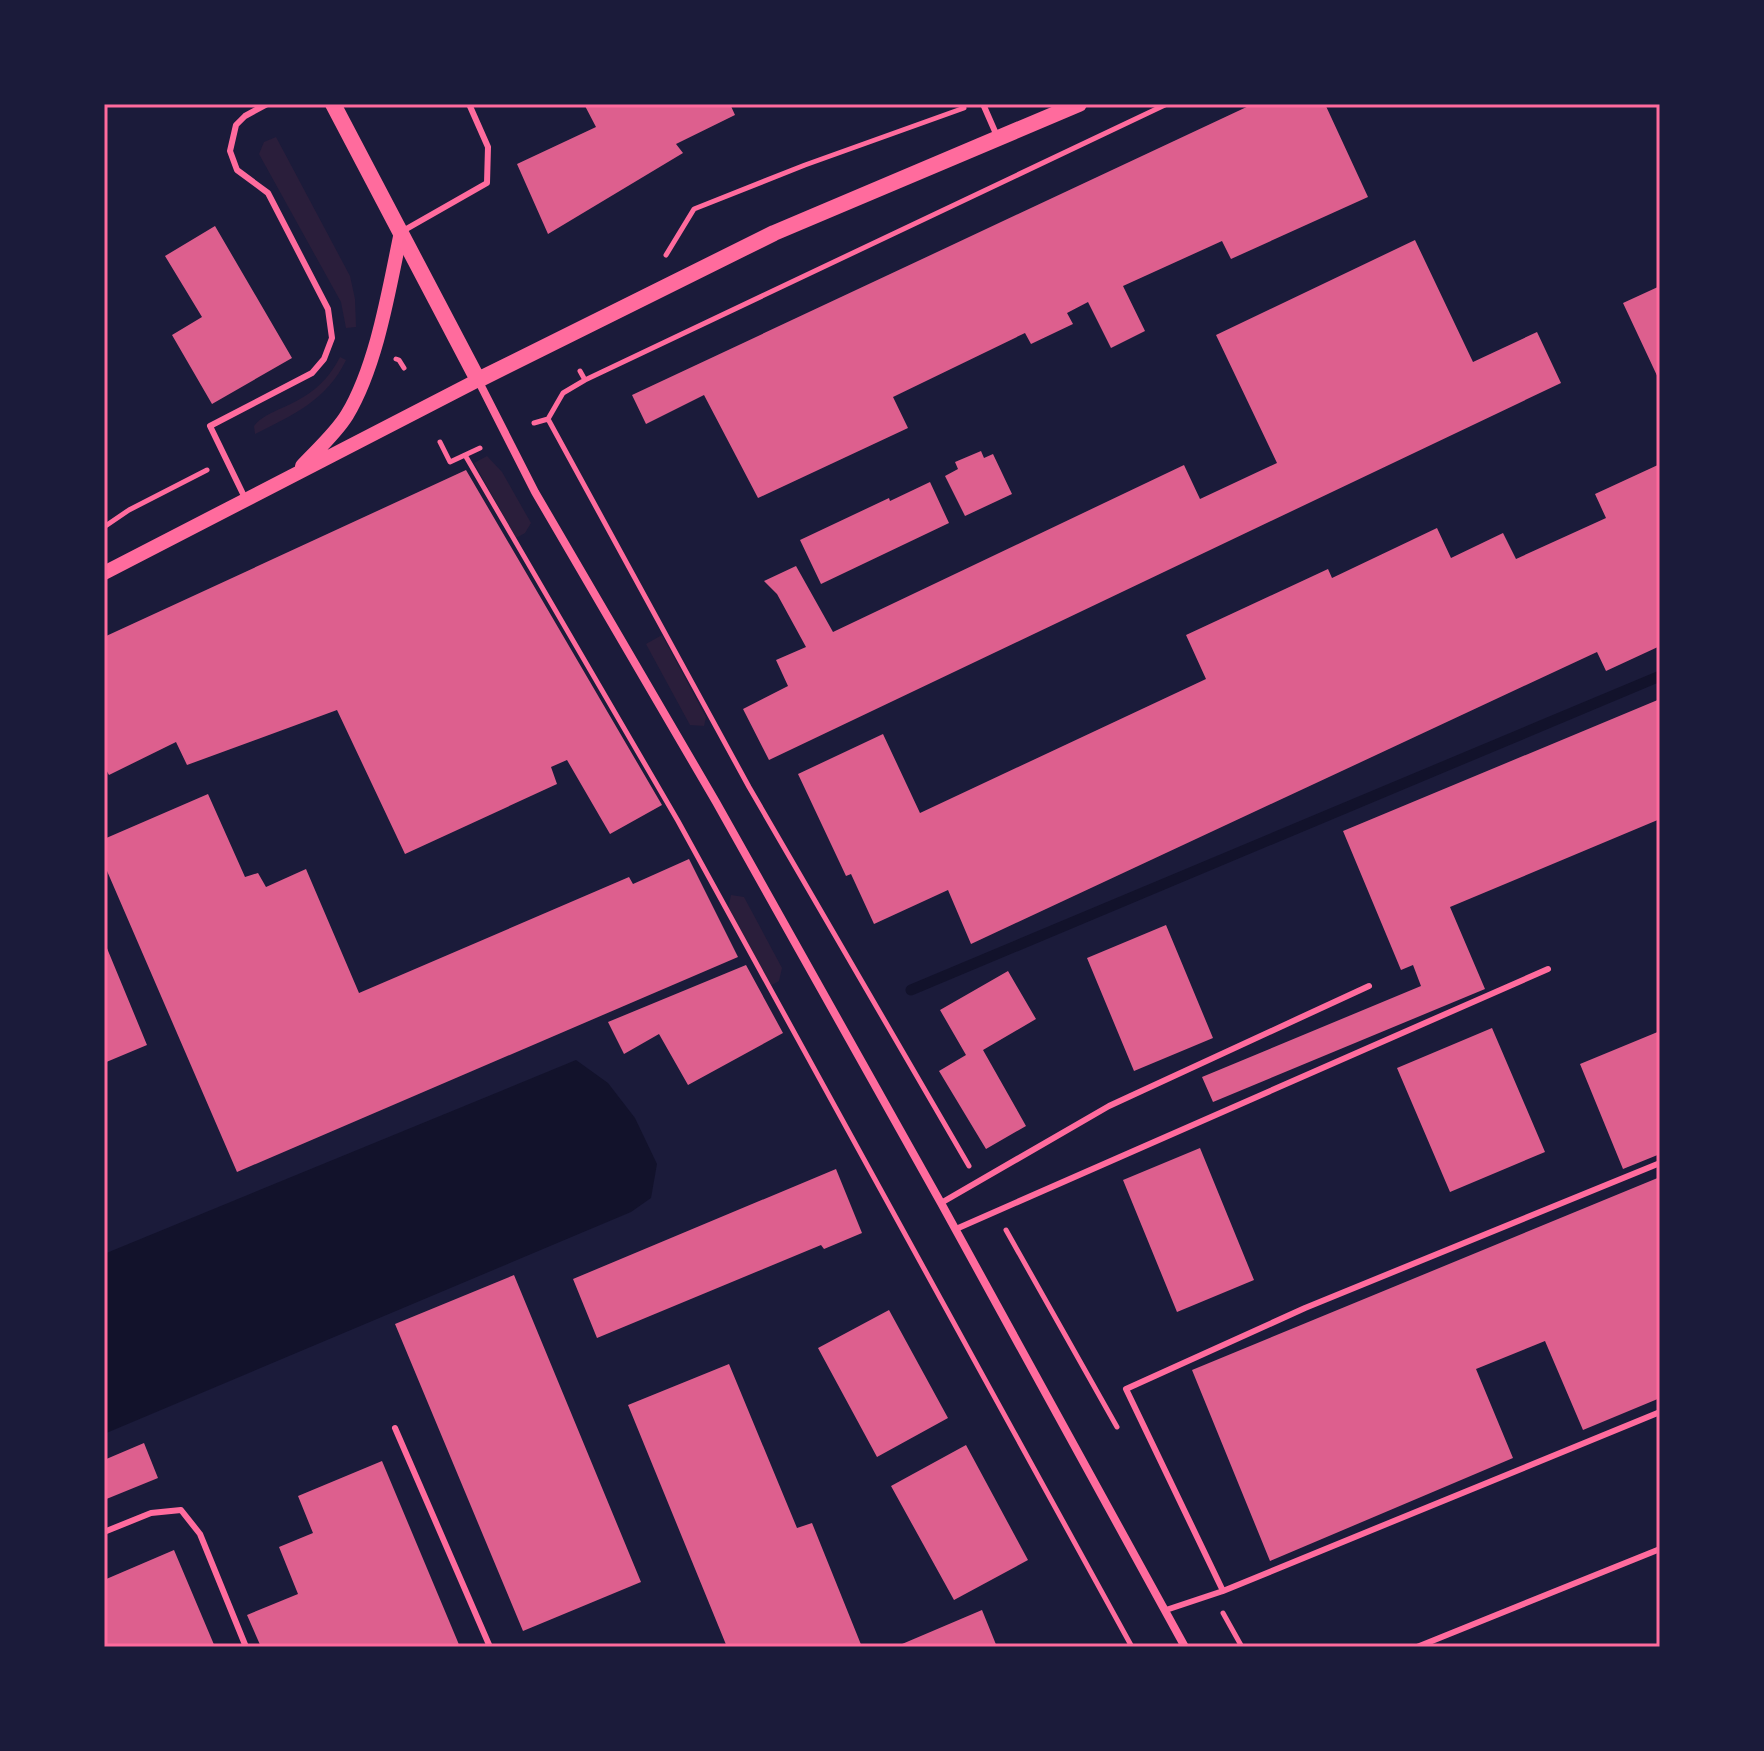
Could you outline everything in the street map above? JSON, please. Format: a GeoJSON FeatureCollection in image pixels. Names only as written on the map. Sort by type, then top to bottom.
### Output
{"type":"FeatureCollection","features":[{"type":"Feature","properties":{"kind":"main road"},"geometry":{"type":"LineString","coordinates":[[333,104],[478,380],[774,233],[1079,104]]}},
{"type":"Feature","properties":{"kind":"street"},"geometry":{"type":"LineString","coordinates":[[297,472],[347,416],[364,378],[386,301],[401,232]]}},
{"type":"Feature","properties":{"kind":"street"},"geometry":{"type":"LineString","coordinates":[[104,573],[478,380],[535,492],[716,802],[956,1229],[1185,1647]]}},
{"type":"Feature","properties":{"kind":"lane"},"geometry":{"type":"LineString","coordinates":[[245,498],[210,426],[312,373],[324,359],[332,338],[328,309],[268,193],[237,170],[230,151],[236,125],[267,104]]}},
{"type":"Feature","properties":{"kind":"lane"},"geometry":{"type":"LineString","coordinates":[[401,232],[487,183],[488,147],[469,104]]}},
{"type":"Feature","properties":{"kind":"lane"},"geometry":{"type":"LineString","coordinates":[[983,104],[999,139]]}},
{"type":"Feature","properties":{"kind":"lane"},"geometry":{"type":"LineString","coordinates":[[956,1229],[1548,969]]}},
{"type":"Feature","properties":{"kind":"lane"},"geometry":{"type":"LineString","coordinates":[[941,1203],[1109,1106],[1369,986]]}},
{"type":"Feature","properties":{"kind":"lane"},"geometry":{"type":"LineString","coordinates":[[1223,1591],[1126,1389],[1305,1308],[1660,1163]]}},
{"type":"Feature","properties":{"kind":"lane"},"geometry":{"type":"LineString","coordinates":[[1166,1610],[1223,1591],[1660,1412]]}},
{"type":"Feature","properties":{"kind":"lane"},"geometry":{"type":"LineString","coordinates":[[395,1428],[490,1647]]}},
{"type":"Feature","properties":{"kind":"lane"},"geometry":{"type":"LineString","coordinates":[[104,1532],[151,1513],[181,1510],[200,1534],[246,1647]]}},
{"type":"Feature","properties":{"kind":"lane"},"geometry":{"type":"LineString","coordinates":[[1417,1647],[1660,1549]]}},
{"type":"Feature","properties":{"kind":"path"},"geometry":{"type":"LineString","coordinates":[[694,209],[805,165],[976,104]]}},
{"type":"Feature","properties":{"kind":"path"},"geometry":{"type":"LineString","coordinates":[[534,423],[548,419],[563,393],[585,380],[1167,104]]}},
{"type":"Feature","properties":{"kind":"path"},"geometry":{"type":"LineString","coordinates":[[580,371],[585,380]]}},
{"type":"Feature","properties":{"kind":"path"},"geometry":{"type":"LineString","coordinates":[[548,419],[749,787],[978,1182]]}},
{"type":"Feature","properties":{"kind":"path"},"geometry":{"type":"LineString","coordinates":[[440,442],[450,462],[480,448]]}},
{"type":"Feature","properties":{"kind":"path"},"geometry":{"type":"LineString","coordinates":[[465,455],[678,821],[1132,1647]]}},
{"type":"Feature","properties":{"kind":"path"},"geometry":{"type":"LineString","coordinates":[[104,527],[129,510],[226,460]]}},
{"type":"Feature","properties":{"kind":"path"},"geometry":{"type":"LineString","coordinates":[[995,1212],[1119,1430]]}},
{"type":"Feature","properties":{"kind":"path"},"geometry":{"type":"LineString","coordinates":[[1212,1594],[1242,1647]]}},
{"type":"Feature","properties":{"kind":"shaded area"},"geometry":{"type":"Polygon","coordinates":[[[276,137],[350,276],[356,327],[346,328],[341,302],[259,154],[264,142],[276,137]]]}},
{"type":"Feature","properties":{"kind":"shaded area"},"geometry":{"type":"Polygon","coordinates":[[[340,357],[346,360],[319,396],[255,434],[254,426],[260,420],[316,388],[340,357]]]}},
{"type":"Feature","properties":{"kind":"shaded area"},"geometry":{"type":"Polygon","coordinates":[[[487,456],[502,472],[531,523],[525,533],[516,538],[474,463],[487,456]]]}},
{"type":"Feature","properties":{"kind":"shaded area"},"geometry":{"type":"Polygon","coordinates":[[[662,635],[706,717],[704,726],[690,725],[646,644],[662,635]]]}},
{"type":"Feature","properties":{"kind":"shaded area"},"geometry":{"type":"Polygon","coordinates":[[[731,895],[744,897],[782,968],[779,981],[770,986],[728,909],[731,895]]]}},
{"type":"Feature","properties":{"kind":"shaded area"},"geometry":{"type":"Polygon","coordinates":[[[576,1060],[608,1083],[635,1118],[657,1164],[651,1198],[631,1212],[104,1434],[104,1254],[576,1060]]]}},
{"type":"Feature","properties":{"kind":"building"},"geometry":{"type":"Polygon","coordinates":[[[584,104],[730,104],[735,115],[676,144],[683,153],[548,234],[517,164],[596,127],[584,104]]]}},
{"type":"Feature","properties":{"kind":"building"},"geometry":{"type":"Polygon","coordinates":[[[1253,104],[1325,104],[1368,197],[1231,259],[1222,241],[1123,286],[1145,331],[1111,348],[1088,302],[1067,313],[1073,324],[1031,344],[1025,333],[893,397],[908,428],[758,498],[704,395],[646,424],[632,395],[1253,104]]]}},
{"type":"Feature","properties":{"kind":"building"},"geometry":{"type":"Polygon","coordinates":[[[215,226],[292,358],[212,404],[172,335],[202,317],[165,256],[215,226]]]}},
{"type":"Feature","properties":{"kind":"building"},"geometry":{"type":"Polygon","coordinates":[[[1415,240],[1473,362],[1537,332],[1561,383],[769,760],[743,709],[788,686],[776,660],[806,647],[777,594],[764,581],[796,566],[833,632],[1184,465],[1200,499],[1277,463],[1216,335],[1415,240]]]}},
{"type":"Feature","properties":{"kind":"building"},"geometry":{"type":"Polygon","coordinates":[[[1660,286],[1660,382],[1623,303],[1660,286]]]}},
{"type":"Feature","properties":{"kind":"building"},"geometry":{"type":"Polygon","coordinates":[[[981,451],[984,458],[993,454],[1012,494],[965,516],[945,476],[958,469],[955,462],[981,451]]]}},
{"type":"Feature","properties":{"kind":"building"},"geometry":{"type":"Polygon","coordinates":[[[1660,464],[1660,646],[1606,671],[1597,652],[971,944],[948,890],[874,924],[851,874],[846,876],[798,774],[883,734],[920,813],[1206,679],[1186,635],[1328,569],[1332,578],[1437,528],[1451,558],[1503,533],[1516,559],[1606,518],[1595,494],[1660,464]]]}},
{"type":"Feature","properties":{"kind":"building"},"geometry":{"type":"Polygon","coordinates":[[[466,470],[662,805],[610,834],[567,760],[551,767],[557,784],[405,854],[337,710],[187,765],[176,742],[109,775],[104,766],[104,637],[466,470]]]}},
{"type":"Feature","properties":{"kind":"building"},"geometry":{"type":"Polygon","coordinates":[[[930,482],[949,523],[821,584],[800,540],[930,482]]]}},
{"type":"Feature","properties":{"kind":"building"},"geometry":{"type":"Polygon","coordinates":[[[1660,699],[1660,819],[1450,907],[1485,989],[1213,1102],[1202,1077],[1421,986],[1413,965],[1401,970],[1343,831],[1660,699]]]}},
{"type":"Feature","properties":{"kind":"building"},"geometry":{"type":"Polygon","coordinates":[[[208,794],[245,877],[258,873],[266,887],[306,869],[359,993],[629,877],[633,884],[689,859],[738,957],[237,1172],[104,864],[104,839],[208,794]]]}},
{"type":"Feature","properties":{"kind":"building"},"geometry":{"type":"Polygon","coordinates":[[[1166,925],[1213,1038],[1134,1071],[1087,958],[1166,925]]]}},
{"type":"Feature","properties":{"kind":"building"},"geometry":{"type":"Polygon","coordinates":[[[104,941],[147,1045],[104,1063],[104,941]]]}},
{"type":"Feature","properties":{"kind":"building"},"geometry":{"type":"Polygon","coordinates":[[[746,965],[783,1033],[688,1085],[659,1034],[624,1054],[608,1022],[746,965]]]}},
{"type":"Feature","properties":{"kind":"building"},"geometry":{"type":"Polygon","coordinates":[[[1008,971],[1036,1019],[983,1050],[1026,1126],[986,1149],[939,1071],[966,1055],[940,1010],[1008,971]]]}},
{"type":"Feature","properties":{"kind":"building"},"geometry":{"type":"Polygon","coordinates":[[[1492,1028],[1545,1152],[1450,1192],[1397,1068],[1492,1028]]]}},
{"type":"Feature","properties":{"kind":"building"},"geometry":{"type":"Polygon","coordinates":[[[1660,1031],[1660,1154],[1623,1169],[1580,1064],[1660,1031]]]}},
{"type":"Feature","properties":{"kind":"building"},"geometry":{"type":"Polygon","coordinates":[[[1200,1148],[1254,1280],[1177,1312],[1123,1180],[1200,1148]]]}},
{"type":"Feature","properties":{"kind":"building"},"geometry":{"type":"Polygon","coordinates":[[[836,1169],[862,1233],[824,1249],[821,1245],[597,1338],[573,1279],[836,1169]]]}},
{"type":"Feature","properties":{"kind":"building"},"geometry":{"type":"Polygon","coordinates":[[[1660,1177],[1660,1398],[1583,1430],[1545,1341],[1476,1369],[1513,1458],[1270,1561],[1192,1370],[1660,1177]]]}},
{"type":"Feature","properties":{"kind":"building"},"geometry":{"type":"Polygon","coordinates":[[[514,1275],[641,1582],[523,1631],[395,1324],[514,1275]]]}},
{"type":"Feature","properties":{"kind":"building"},"geometry":{"type":"Polygon","coordinates":[[[889,1310],[948,1418],[877,1457],[818,1348],[889,1310]]]}},
{"type":"Feature","properties":{"kind":"building"},"geometry":{"type":"Polygon","coordinates":[[[729,1364],[797,1528],[812,1523],[862,1647],[727,1647],[628,1405],[729,1364]]]}},
{"type":"Feature","properties":{"kind":"building"},"geometry":{"type":"Polygon","coordinates":[[[144,1443],[158,1478],[104,1500],[104,1460],[144,1443]]]}},
{"type":"Feature","properties":{"kind":"building"},"geometry":{"type":"Polygon","coordinates":[[[966,1445],[1028,1560],[954,1600],[891,1486],[966,1445]]]}},
{"type":"Feature","properties":{"kind":"building"},"geometry":{"type":"Polygon","coordinates":[[[382,1461],[460,1647],[261,1647],[247,1615],[298,1594],[279,1547],[313,1533],[298,1496],[382,1461]]]}},
{"type":"Feature","properties":{"kind":"building"},"geometry":{"type":"Polygon","coordinates":[[[174,1550],[215,1647],[104,1647],[104,1580],[174,1550]]]}},
{"type":"Feature","properties":{"kind":"building"},"geometry":{"type":"Polygon","coordinates":[[[982,1610],[997,1647],[895,1647],[982,1610]]]}},
{"type":"Feature","properties":{"kind":"waterway"},"geometry":{"type":"LineString","coordinates":[[911,990],[1660,676]]}}]}
